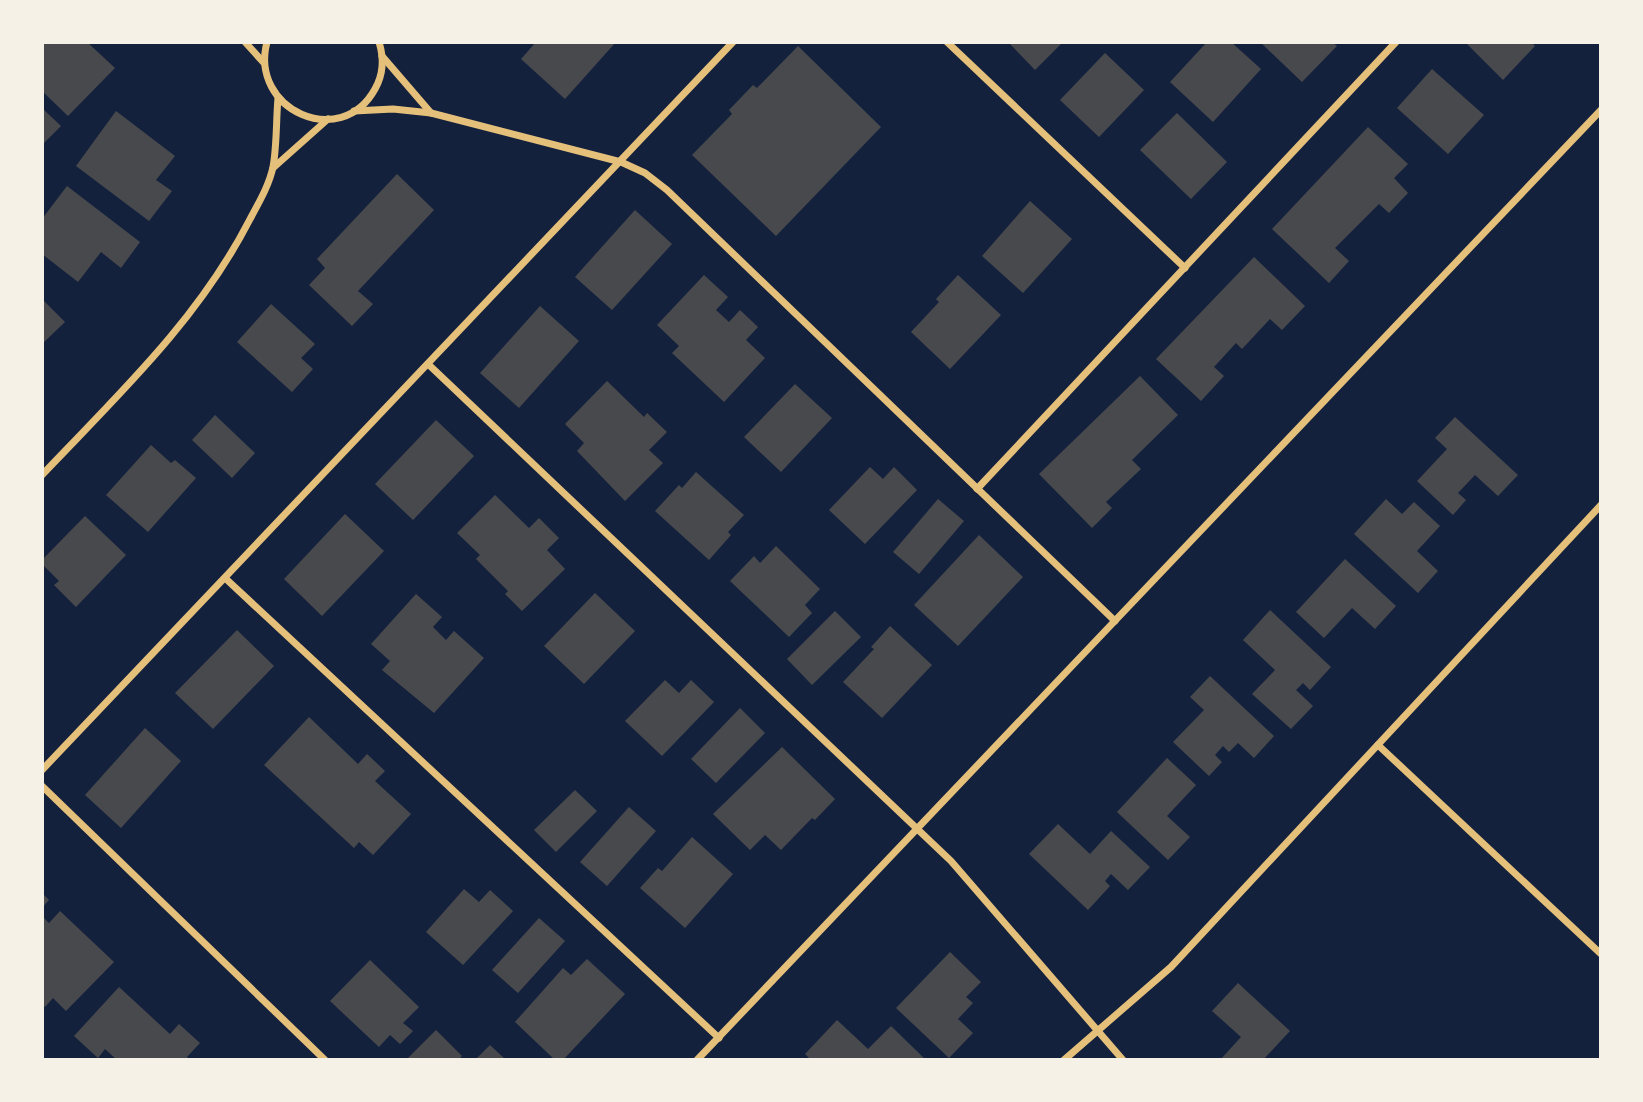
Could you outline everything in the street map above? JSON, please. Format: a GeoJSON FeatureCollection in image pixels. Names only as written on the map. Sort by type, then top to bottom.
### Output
{"type":"FeatureCollection","features":[{"type":"Feature","properties":{"kind":"street"},"geometry":{"type":"LineString","coordinates":[[245,42],[264,63]]}},
{"type":"Feature","properties":{"kind":"street"},"geometry":{"type":"LineString","coordinates":[[267,42],[264,63],[266,76],[278,99],[300,115],[328,119],[354,111],[373,92],[381,75],[382,56],[379,42]]}},
{"type":"Feature","properties":{"kind":"street"},"geometry":{"type":"LineString","coordinates":[[42,771],[733,42]]}},
{"type":"Feature","properties":{"kind":"street"},"geometry":{"type":"LineString","coordinates":[[947,42],[1185,268]]}},
{"type":"Feature","properties":{"kind":"street"},"geometry":{"type":"LineString","coordinates":[[977,489],[1396,42]]}},
{"type":"Feature","properties":{"kind":"street"},"geometry":{"type":"LineString","coordinates":[[382,56],[431,113]]}},
{"type":"Feature","properties":{"kind":"street"},"geometry":{"type":"LineString","coordinates":[[42,475],[142,370],[200,302],[243,233],[273,169],[278,99]]}},
{"type":"Feature","properties":{"kind":"street"},"geometry":{"type":"LineString","coordinates":[[354,111],[393,109],[431,113],[621,162],[645,173],[667,190],[1115,621]]}},
{"type":"Feature","properties":{"kind":"street"},"geometry":{"type":"LineString","coordinates":[[697,1060],[1601,110]]}},
{"type":"Feature","properties":{"kind":"street"},"geometry":{"type":"LineString","coordinates":[[273,169],[328,119]]}},
{"type":"Feature","properties":{"kind":"street"},"geometry":{"type":"LineString","coordinates":[[428,364],[919,828],[980,892],[1123,1060]]}},
{"type":"Feature","properties":{"kind":"street"},"geometry":{"type":"LineString","coordinates":[[1063,1060],[1171,967],[1601,505]]}},
{"type":"Feature","properties":{"kind":"street"},"geometry":{"type":"LineString","coordinates":[[225,578],[719,1038]]}},
{"type":"Feature","properties":{"kind":"street"},"geometry":{"type":"LineString","coordinates":[[1378,746],[1601,954]]}},
{"type":"Feature","properties":{"kind":"street"},"geometry":{"type":"LineString","coordinates":[[42,786],[321,1059]]}},
{"type":"Feature","properties":{"kind":"building"},"geometry":{"type":"Polygon","coordinates":[[[42,42],[87,42],[115,68],[68,116],[42,91],[42,42]]]}},
{"type":"Feature","properties":{"kind":"building"},"geometry":{"type":"Polygon","coordinates":[[[536,42],[616,42],[565,99],[521,59],[536,42]]]}},
{"type":"Feature","properties":{"kind":"building"},"geometry":{"type":"Polygon","coordinates":[[[1008,42],[1063,42],[1035,70],[1008,42]]]}},
{"type":"Feature","properties":{"kind":"building"},"geometry":{"type":"Polygon","coordinates":[[[1207,42],[1231,42],[1261,69],[1213,122],[1170,82],[1207,42]]]}},
{"type":"Feature","properties":{"kind":"building"},"geometry":{"type":"Polygon","coordinates":[[[1260,42],[1332,42],[1337,46],[1302,82],[1260,42]]]}},
{"type":"Feature","properties":{"kind":"building"},"geometry":{"type":"Polygon","coordinates":[[[1465,42],[1531,42],[1535,46],[1503,80],[1465,42]]]}},
{"type":"Feature","properties":{"kind":"building"},"geometry":{"type":"Polygon","coordinates":[[[798,46],[881,127],[776,236],[692,155],[732,114],[729,110],[753,85],[757,88],[798,46]]]}},
{"type":"Feature","properties":{"kind":"building"},"geometry":{"type":"Polygon","coordinates":[[[1105,53],[1144,90],[1099,137],[1060,100],[1105,53]]]}},
{"type":"Feature","properties":{"kind":"building"},"geometry":{"type":"Polygon","coordinates":[[[1432,69],[1484,115],[1448,154],[1397,108],[1432,69]]]}},
{"type":"Feature","properties":{"kind":"building"},"geometry":{"type":"Polygon","coordinates":[[[42,108],[61,126],[42,145],[42,108]]]}},
{"type":"Feature","properties":{"kind":"building"},"geometry":{"type":"Polygon","coordinates":[[[116,111],[175,156],[156,180],[172,191],[149,221],[76,166],[116,111]]]}},
{"type":"Feature","properties":{"kind":"building"},"geometry":{"type":"Polygon","coordinates":[[[1177,113],[1227,162],[1191,199],[1140,150],[1177,113]]]}},
{"type":"Feature","properties":{"kind":"building"},"geometry":{"type":"Polygon","coordinates":[[[1368,127],[1408,164],[1394,178],[1408,193],[1389,213],[1379,204],[1335,248],[1349,261],[1329,283],[1272,229],[1368,127]]]}},
{"type":"Feature","properties":{"kind":"building"},"geometry":{"type":"Polygon","coordinates":[[[397,174],[434,210],[358,291],[373,304],[352,326],[309,285],[325,268],[317,259],[397,174]]]}},
{"type":"Feature","properties":{"kind":"building"},"geometry":{"type":"Polygon","coordinates":[[[67,186],[140,242],[121,268],[101,252],[78,282],[42,254],[42,219],[67,186]]]}},
{"type":"Feature","properties":{"kind":"building"},"geometry":{"type":"Polygon","coordinates":[[[1030,201],[1072,239],[1023,293],[982,256],[1030,201]]]}},
{"type":"Feature","properties":{"kind":"building"},"geometry":{"type":"Polygon","coordinates":[[[635,210],[672,244],[612,310],[575,277],[635,210]]]}},
{"type":"Feature","properties":{"kind":"building"},"geometry":{"type":"Polygon","coordinates":[[[1254,257],[1305,306],[1282,330],[1270,319],[1242,349],[1236,343],[1214,367],[1224,376],[1201,401],[1156,359],[1254,257]]]}},
{"type":"Feature","properties":{"kind":"building"},"geometry":{"type":"Polygon","coordinates":[[[704,275],[728,297],[716,310],[729,322],[740,310],[758,327],[746,340],[765,358],[724,402],[672,353],[679,346],[657,325],[704,275]]]}},
{"type":"Feature","properties":{"kind":"building"},"geometry":{"type":"Polygon","coordinates":[[[958,275],[1001,315],[950,369],[911,332],[939,302],[936,299],[958,275]]]}},
{"type":"Feature","properties":{"kind":"building"},"geometry":{"type":"Polygon","coordinates":[[[42,299],[65,322],[42,344],[42,299]]]}},
{"type":"Feature","properties":{"kind":"building"},"geometry":{"type":"Polygon","coordinates":[[[271,304],[315,344],[301,358],[313,369],[292,392],[237,342],[271,304]]]}},
{"type":"Feature","properties":{"kind":"building"},"geometry":{"type":"Polygon","coordinates":[[[540,306],[579,341],[519,408],[480,373],[540,306]]]}},
{"type":"Feature","properties":{"kind":"building"},"geometry":{"type":"Polygon","coordinates":[[[1140,376],[1178,415],[1132,460],[1141,469],[1106,502],[1112,508],[1092,528],[1039,474],[1140,376]]]}},
{"type":"Feature","properties":{"kind":"building"},"geometry":{"type":"Polygon","coordinates":[[[607,381],[644,417],[647,413],[667,432],[649,450],[663,463],[625,501],[577,451],[584,443],[565,424],[607,381]]]}},
{"type":"Feature","properties":{"kind":"building"},"geometry":{"type":"Polygon","coordinates":[[[795,384],[832,418],[781,472],[744,437],[795,384]]]}},
{"type":"Feature","properties":{"kind":"building"},"geometry":{"type":"Polygon","coordinates":[[[215,415],[255,453],[232,478],[192,440],[215,415]]]}},
{"type":"Feature","properties":{"kind":"building"},"geometry":{"type":"Polygon","coordinates":[[[1455,417],[1518,475],[1498,496],[1475,475],[1458,493],[1466,500],[1453,515],[1417,481],[1447,449],[1435,438],[1455,417]]]}},
{"type":"Feature","properties":{"kind":"building"},"geometry":{"type":"Polygon","coordinates":[[[436,420],[474,456],[413,520],[375,484],[436,420]]]}},
{"type":"Feature","properties":{"kind":"building"},"geometry":{"type":"Polygon","coordinates":[[[151,445],[171,463],[175,460],[196,478],[148,532],[106,495],[151,445]]]}},
{"type":"Feature","properties":{"kind":"building"},"geometry":{"type":"Polygon","coordinates":[[[870,467],[883,479],[894,467],[917,490],[865,544],[829,510],[870,467]]]}},
{"type":"Feature","properties":{"kind":"building"},"geometry":{"type":"Polygon","coordinates":[[[696,472],[744,515],[728,532],[731,535],[709,560],[655,511],[679,485],[682,488],[696,472]]]}},
{"type":"Feature","properties":{"kind":"building"},"geometry":{"type":"Polygon","coordinates":[[[495,495],[529,528],[539,518],[559,538],[547,550],[565,569],[522,611],[505,594],[508,591],[476,559],[480,555],[457,533],[495,495]]]}},
{"type":"Feature","properties":{"kind":"building"},"geometry":{"type":"Polygon","coordinates":[[[938,499],[964,521],[919,574],[893,552],[938,499]]]}},
{"type":"Feature","properties":{"kind":"building"},"geometry":{"type":"Polygon","coordinates":[[[1386,499],[1402,514],[1414,502],[1440,526],[1417,551],[1438,571],[1418,593],[1354,534],[1386,499]]]}},
{"type":"Feature","properties":{"kind":"building"},"geometry":{"type":"Polygon","coordinates":[[[345,514],[384,551],[322,616],[284,579],[345,514]]]}},
{"type":"Feature","properties":{"kind":"building"},"geometry":{"type":"Polygon","coordinates":[[[85,516],[126,555],[76,607],[54,585],[59,581],[42,564],[42,560],[85,516]]]}},
{"type":"Feature","properties":{"kind":"building"},"geometry":{"type":"Polygon","coordinates":[[[979,535],[1023,577],[958,646],[914,605],[979,535]]]}},
{"type":"Feature","properties":{"kind":"building"},"geometry":{"type":"Polygon","coordinates":[[[776,546],[820,589],[805,605],[812,613],[789,637],[730,581],[754,556],[760,563],[776,546]]]}},
{"type":"Feature","properties":{"kind":"building"},"geometry":{"type":"Polygon","coordinates":[[[1345,559],[1396,606],[1375,629],[1352,608],[1324,638],[1296,612],[1345,559]]]}},
{"type":"Feature","properties":{"kind":"building"},"geometry":{"type":"Polygon","coordinates":[[[595,593],[635,631],[584,684],[544,646],[595,593]]]}},
{"type":"Feature","properties":{"kind":"building"},"geometry":{"type":"Polygon","coordinates":[[[416,594],[442,617],[433,627],[446,640],[454,631],[484,658],[434,713],[382,670],[390,661],[371,644],[416,594]]]}},
{"type":"Feature","properties":{"kind":"building"},"geometry":{"type":"Polygon","coordinates":[[[1270,610],[1331,667],[1310,690],[1303,683],[1296,690],[1313,706],[1291,729],[1252,694],[1275,670],[1243,640],[1270,610]]]}},
{"type":"Feature","properties":{"kind":"building"},"geometry":{"type":"Polygon","coordinates":[[[835,611],[861,637],[812,685],[787,659],[835,611]]]}},
{"type":"Feature","properties":{"kind":"building"},"geometry":{"type":"Polygon","coordinates":[[[890,626],[932,665],[882,718],[843,682],[874,649],[871,647],[890,626]]]}},
{"type":"Feature","properties":{"kind":"building"},"geometry":{"type":"Polygon","coordinates":[[[237,630],[274,666],[213,729],[175,693],[237,630]]]}},
{"type":"Feature","properties":{"kind":"building"},"geometry":{"type":"Polygon","coordinates":[[[1210,676],[1274,736],[1254,758],[1238,743],[1229,752],[1223,746],[1215,755],[1222,762],[1209,776],[1173,742],[1204,710],[1190,697],[1210,676]]]}},
{"type":"Feature","properties":{"kind":"building"},"geometry":{"type":"Polygon","coordinates":[[[665,680],[679,693],[691,680],[714,702],[662,756],[625,721],[665,680]]]}},
{"type":"Feature","properties":{"kind":"building"},"geometry":{"type":"Polygon","coordinates":[[[740,708],[765,733],[716,783],[691,759],[740,708]]]}},
{"type":"Feature","properties":{"kind":"building"},"geometry":{"type":"Polygon","coordinates":[[[309,717],[358,764],[367,754],[385,771],[375,781],[411,814],[373,855],[359,842],[354,848],[264,765],[309,717]]]}},
{"type":"Feature","properties":{"kind":"building"},"geometry":{"type":"Polygon","coordinates":[[[145,728],[181,761],[121,828],[85,795],[145,728]]]}},
{"type":"Feature","properties":{"kind":"building"},"geometry":{"type":"Polygon","coordinates":[[[782,747],[835,799],[781,850],[765,835],[750,850],[713,814],[782,747]]]}},
{"type":"Feature","properties":{"kind":"building"},"geometry":{"type":"Polygon","coordinates":[[[1167,758],[1196,785],[1167,816],[1190,837],[1168,860],[1117,812],[1167,758]]]}},
{"type":"Feature","properties":{"kind":"building"},"geometry":{"type":"Polygon","coordinates":[[[575,790],[597,811],[556,852],[534,830],[575,790]]]}},
{"type":"Feature","properties":{"kind":"building"},"geometry":{"type":"Polygon","coordinates":[[[629,807],[656,831],[607,886],[580,862],[629,807]]]}},
{"type":"Feature","properties":{"kind":"building"},"geometry":{"type":"Polygon","coordinates":[[[1058,824],[1090,854],[1111,831],[1150,867],[1128,890],[1111,874],[1105,881],[1110,886],[1088,910],[1029,854],[1058,824]]]}},
{"type":"Feature","properties":{"kind":"building"},"geometry":{"type":"Polygon","coordinates":[[[692,837],[733,874],[685,928],[640,888],[658,868],[662,871],[692,837]]]}},
{"type":"Feature","properties":{"kind":"building"},"geometry":{"type":"Polygon","coordinates":[[[464,889],[479,902],[490,890],[513,911],[463,965],[426,932],[464,889]]]}},
{"type":"Feature","properties":{"kind":"building"},"geometry":{"type":"Polygon","coordinates":[[[42,893],[49,900],[42,908],[42,893]]]}},
{"type":"Feature","properties":{"kind":"building"},"geometry":{"type":"Polygon","coordinates":[[[60,911],[114,962],[66,1011],[53,998],[45,1007],[42,1004],[42,916],[49,923],[60,911]]]}},
{"type":"Feature","properties":{"kind":"building"},"geometry":{"type":"Polygon","coordinates":[[[539,918],[565,941],[518,993],[492,970],[539,918]]]}},
{"type":"Feature","properties":{"kind":"building"},"geometry":{"type":"Polygon","coordinates":[[[950,952],[981,982],[966,997],[973,1003],[958,1019],[973,1033],[949,1058],[896,1008],[950,952]]]}},
{"type":"Feature","properties":{"kind":"building"},"geometry":{"type":"Polygon","coordinates":[[[587,959],[625,994],[563,1060],[555,1060],[515,1022],[563,968],[571,975],[587,959]]]}},
{"type":"Feature","properties":{"kind":"building"},"geometry":{"type":"Polygon","coordinates":[[[370,960],[419,1007],[403,1023],[413,1031],[400,1044],[390,1035],[379,1047],[330,1001],[370,960]]]}},
{"type":"Feature","properties":{"kind":"building"},"geometry":{"type":"Polygon","coordinates":[[[1238,983],[1290,1031],[1263,1060],[1220,1060],[1241,1037],[1212,1011],[1238,983]]]}},
{"type":"Feature","properties":{"kind":"building"},"geometry":{"type":"Polygon","coordinates":[[[119,987],[170,1034],[179,1024],[200,1043],[187,1057],[190,1060],[117,1060],[105,1049],[98,1058],[74,1036],[119,987]]]}},
{"type":"Feature","properties":{"kind":"building"},"geometry":{"type":"Polygon","coordinates":[[[837,1020],[868,1049],[891,1026],[926,1060],[811,1060],[805,1054],[837,1020]]]}},
{"type":"Feature","properties":{"kind":"building"},"geometry":{"type":"Polygon","coordinates":[[[436,1030],[462,1056],[458,1060],[406,1060],[436,1030]]]}},
{"type":"Feature","properties":{"kind":"building"},"geometry":{"type":"Polygon","coordinates":[[[490,1045],[506,1060],[475,1060],[490,1045]]]}}]}
